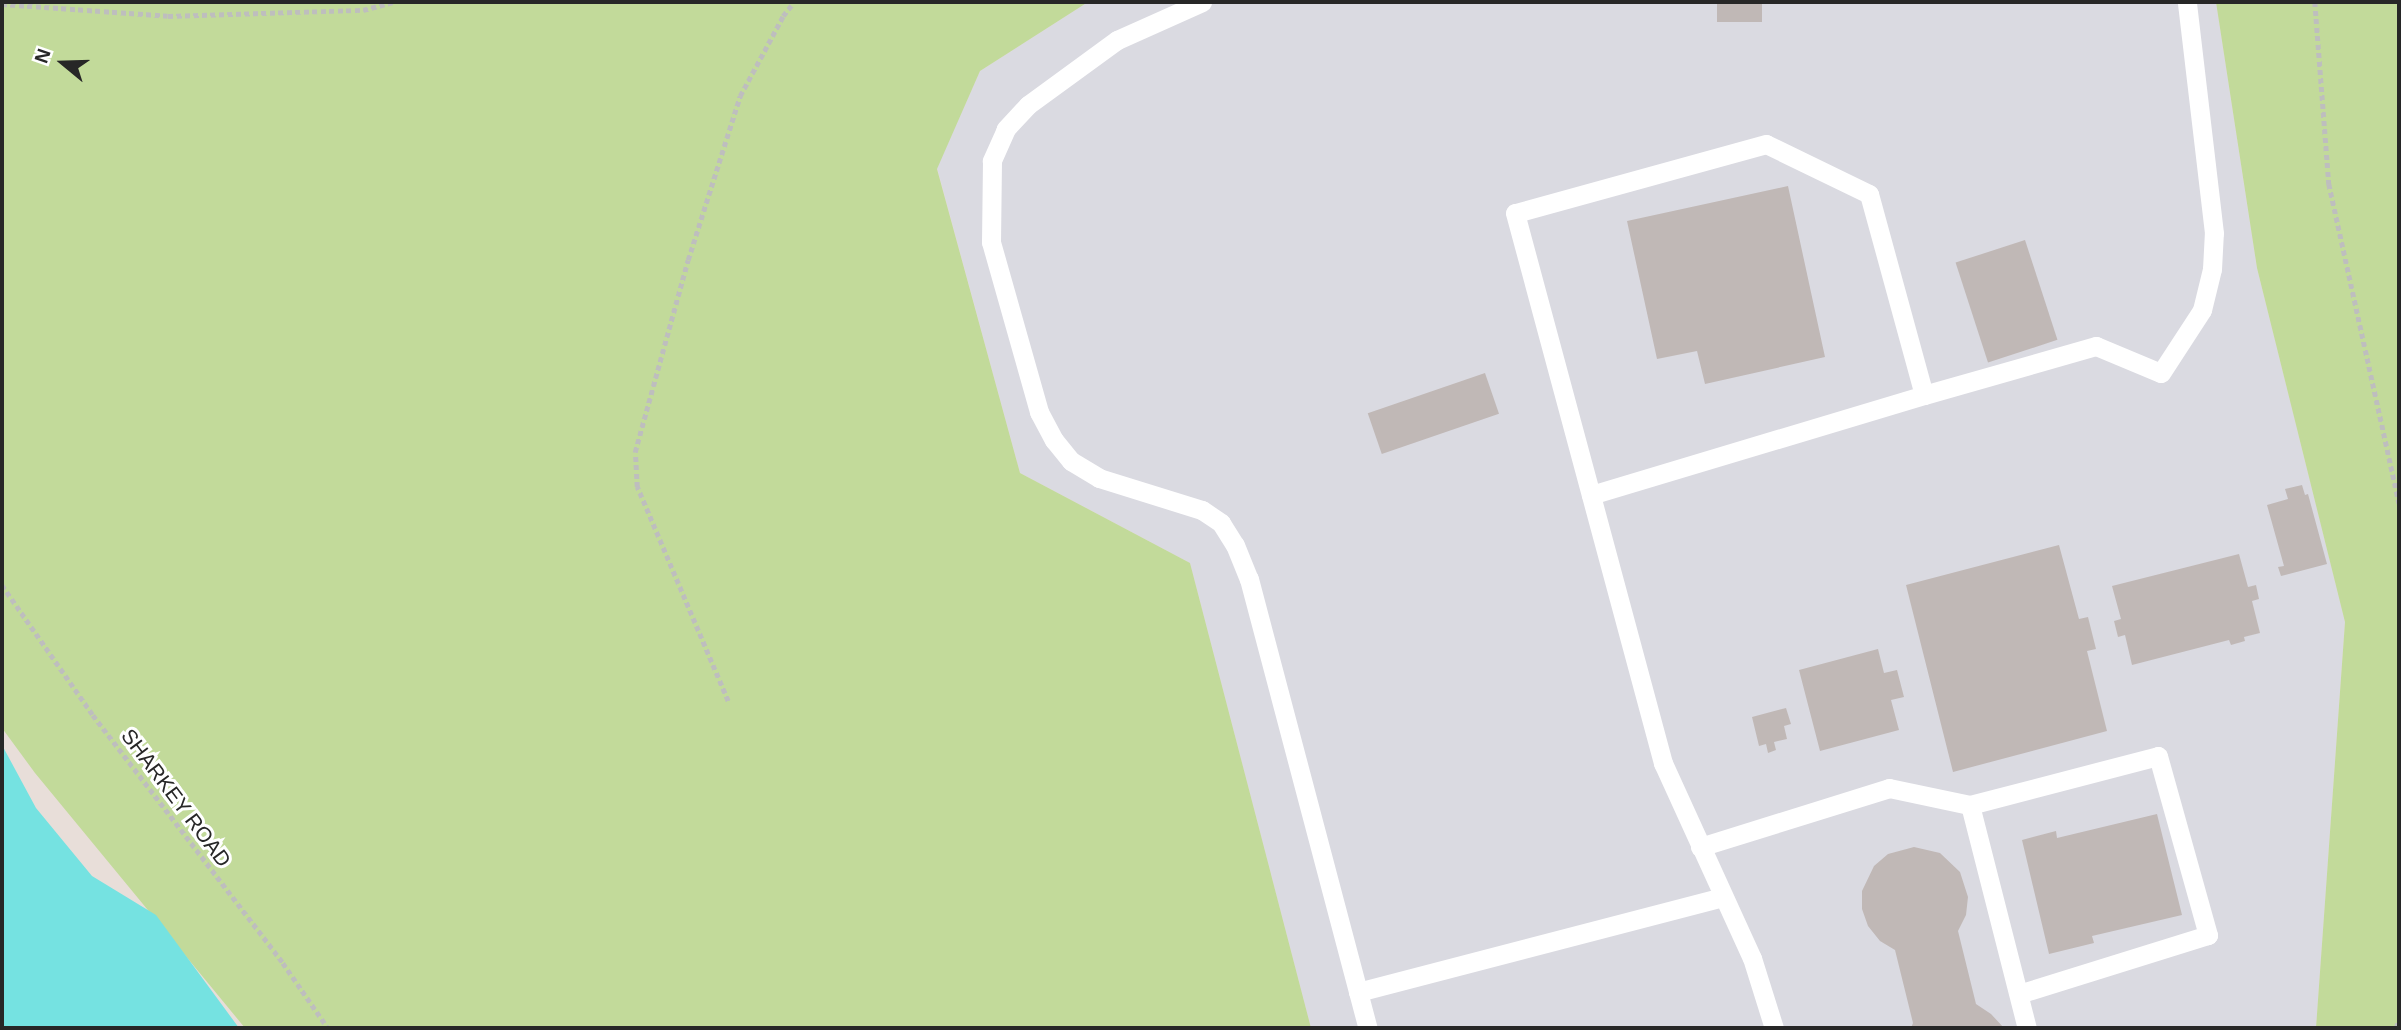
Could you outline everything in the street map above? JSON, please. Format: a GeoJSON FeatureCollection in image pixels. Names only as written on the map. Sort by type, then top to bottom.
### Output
{"type":"FeatureCollection","features":[{"type":"Feature","properties":{"kind":"lane"},"geometry":{"type":"LineString","coordinates":[[1202,2],[1117,40],[1028,105],[1006,129],[992,161],[991,242],[1039,412],[1054,440],[1071,461],[1099,478],[1202,510],[1221,523],[1235,545],[1249,579],[1368,1028]]}},
{"type":"Feature","properties":{"kind":"lane"},"geometry":{"type":"LineString","coordinates":[[1591,495],[2096,346],[2161,373],[2202,310],[2212,270],[2214,233],[2187,2]]}},
{"type":"Feature","properties":{"kind":"lane"},"geometry":{"type":"LineString","coordinates":[[1774,1028],[1752,958],[1663,763],[1515,213],[1766,144],[1869,194],[1924,396]]}},
{"type":"Feature","properties":{"kind":"lane"},"geometry":{"type":"LineString","coordinates":[[1700,847],[1889,788],[1970,806],[2158,756],[2208,935],[2018,995]]}},
{"type":"Feature","properties":{"kind":"lane"},"geometry":{"type":"LineString","coordinates":[[1970,806],[2027,1028]]}},
{"type":"Feature","properties":{"kind":"lane"},"geometry":{"type":"LineString","coordinates":[[1358,992],[1723,897]]}},
{"type":"Feature","properties":{"kind":"path"},"geometry":{"type":"LineString","coordinates":[[2,4],[168,16],[363,10],[393,2]]}},
{"type":"Feature","properties":{"kind":"path"},"geometry":{"type":"LineString","coordinates":[[728,701],[637,487],[635,452],[688,260],[740,96],[783,16],[794,2]]}},
{"type":"Feature","properties":{"kind":"path"},"geometry":{"type":"LineString","coordinates":[[2315,2],[2329,184],[2399,503]]}},
{"type":"Feature","properties":{"kind":"path","name":"SHARKEY ROAD"},"geometry":{"type":"LineString","coordinates":[[2,585],[93,715],[283,963],[328,1028]]}},
{"type":"Feature","properties":{"kind":"path"},"geometry":{"type":"LineString","coordinates":[[2396,1028],[2399,1019]]}},
{"type":"Feature","properties":{"kind":"shaded area"},"geometry":{"type":"Polygon","coordinates":[[[1088,2],[2216,2],[2257,268],[2345,622],[2316,1028],[1311,1028],[1190,563],[1020,473],[937,168],[980,71],[1088,2]]]}},
{"type":"Feature","properties":{"kind":"green space"},"geometry":{"type":"Polygon","coordinates":[[[2,2],[1088,2],[980,71],[937,169],[1020,473],[1190,563],[1311,1028],[245,1028],[35,773],[2,728],[2,2]]]}},
{"type":"Feature","properties":{"kind":"green space"},"geometry":{"type":"Polygon","coordinates":[[[2216,2],[2399,2],[2399,1028],[2316,1028],[2345,622],[2257,268],[2216,2]]]}},
{"type":"Feature","properties":{"kind":"water"},"geometry":{"type":"Polygon","coordinates":[[[2,745],[36,808],[92,876],[156,915],[239,1028],[2,1028],[2,745]]]}},
{"type":"Feature","properties":{"kind":"building"},"geometry":{"type":"Polygon","coordinates":[[[1717,2],[1762,2],[1762,22],[1717,22],[1717,2]]]}},
{"type":"Feature","properties":{"kind":"building"},"geometry":{"type":"Polygon","coordinates":[[[1788,186],[1825,357],[1705,384],[1697,351],[1657,359],[1627,221],[1788,186]]]}},
{"type":"Feature","properties":{"kind":"building"},"geometry":{"type":"Polygon","coordinates":[[[2025,240],[2057,340],[1988,362],[1956,263],[2025,240]]]}},
{"type":"Feature","properties":{"kind":"building"},"geometry":{"type":"Polygon","coordinates":[[[1485,373],[1499,414],[1382,454],[1368,413],[1485,373]]]}},
{"type":"Feature","properties":{"kind":"building"},"geometry":{"type":"Polygon","coordinates":[[[2302,485],[2305,495],[2308,494],[2327,564],[2281,576],[2278,567],[2284,566],[2267,505],[2288,499],[2285,489],[2302,485]]]}},
{"type":"Feature","properties":{"kind":"building"},"geometry":{"type":"Polygon","coordinates":[[[2059,545],[2079,619],[2088,617],[2096,649],[2087,651],[2107,731],[1953,772],[1906,585],[2059,545]]]}},
{"type":"Feature","properties":{"kind":"building"},"geometry":{"type":"Polygon","coordinates":[[[2239,554],[2248,587],[2256,585],[2259,599],[2252,601],[2260,633],[2244,637],[2245,641],[2231,645],[2229,640],[2132,665],[2125,635],[2118,637],[2114,621],[2121,619],[2112,586],[2239,554]]]}},
{"type":"Feature","properties":{"kind":"building"},"geometry":{"type":"Polygon","coordinates":[[[1878,649],[1884,673],[1897,670],[1904,697],[1891,700],[1899,730],[1820,751],[1799,670],[1878,649]]]}},
{"type":"Feature","properties":{"kind":"building"},"geometry":{"type":"Polygon","coordinates":[[[1786,708],[1791,724],[1784,726],[1787,739],[1774,742],[1776,750],[1768,753],[1766,744],[1759,746],[1752,717],[1786,708]]]}},
{"type":"Feature","properties":{"kind":"building"},"geometry":{"type":"Polygon","coordinates":[[[2157,814],[2182,915],[2092,936],[2094,943],[2049,954],[2022,840],[2056,831],[2057,838],[2157,814]]]}},
{"type":"Feature","properties":{"kind":"building"},"geometry":{"type":"Polygon","coordinates":[[[1914,847],[1940,853],[1960,872],[1968,897],[1966,915],[1958,931],[1976,1004],[1991,1014],[2004,1028],[1911,1028],[1913,1023],[1895,950],[1880,941],[1868,926],[1862,909],[1862,891],[1874,866],[1888,854],[1914,847]]]}}]}
